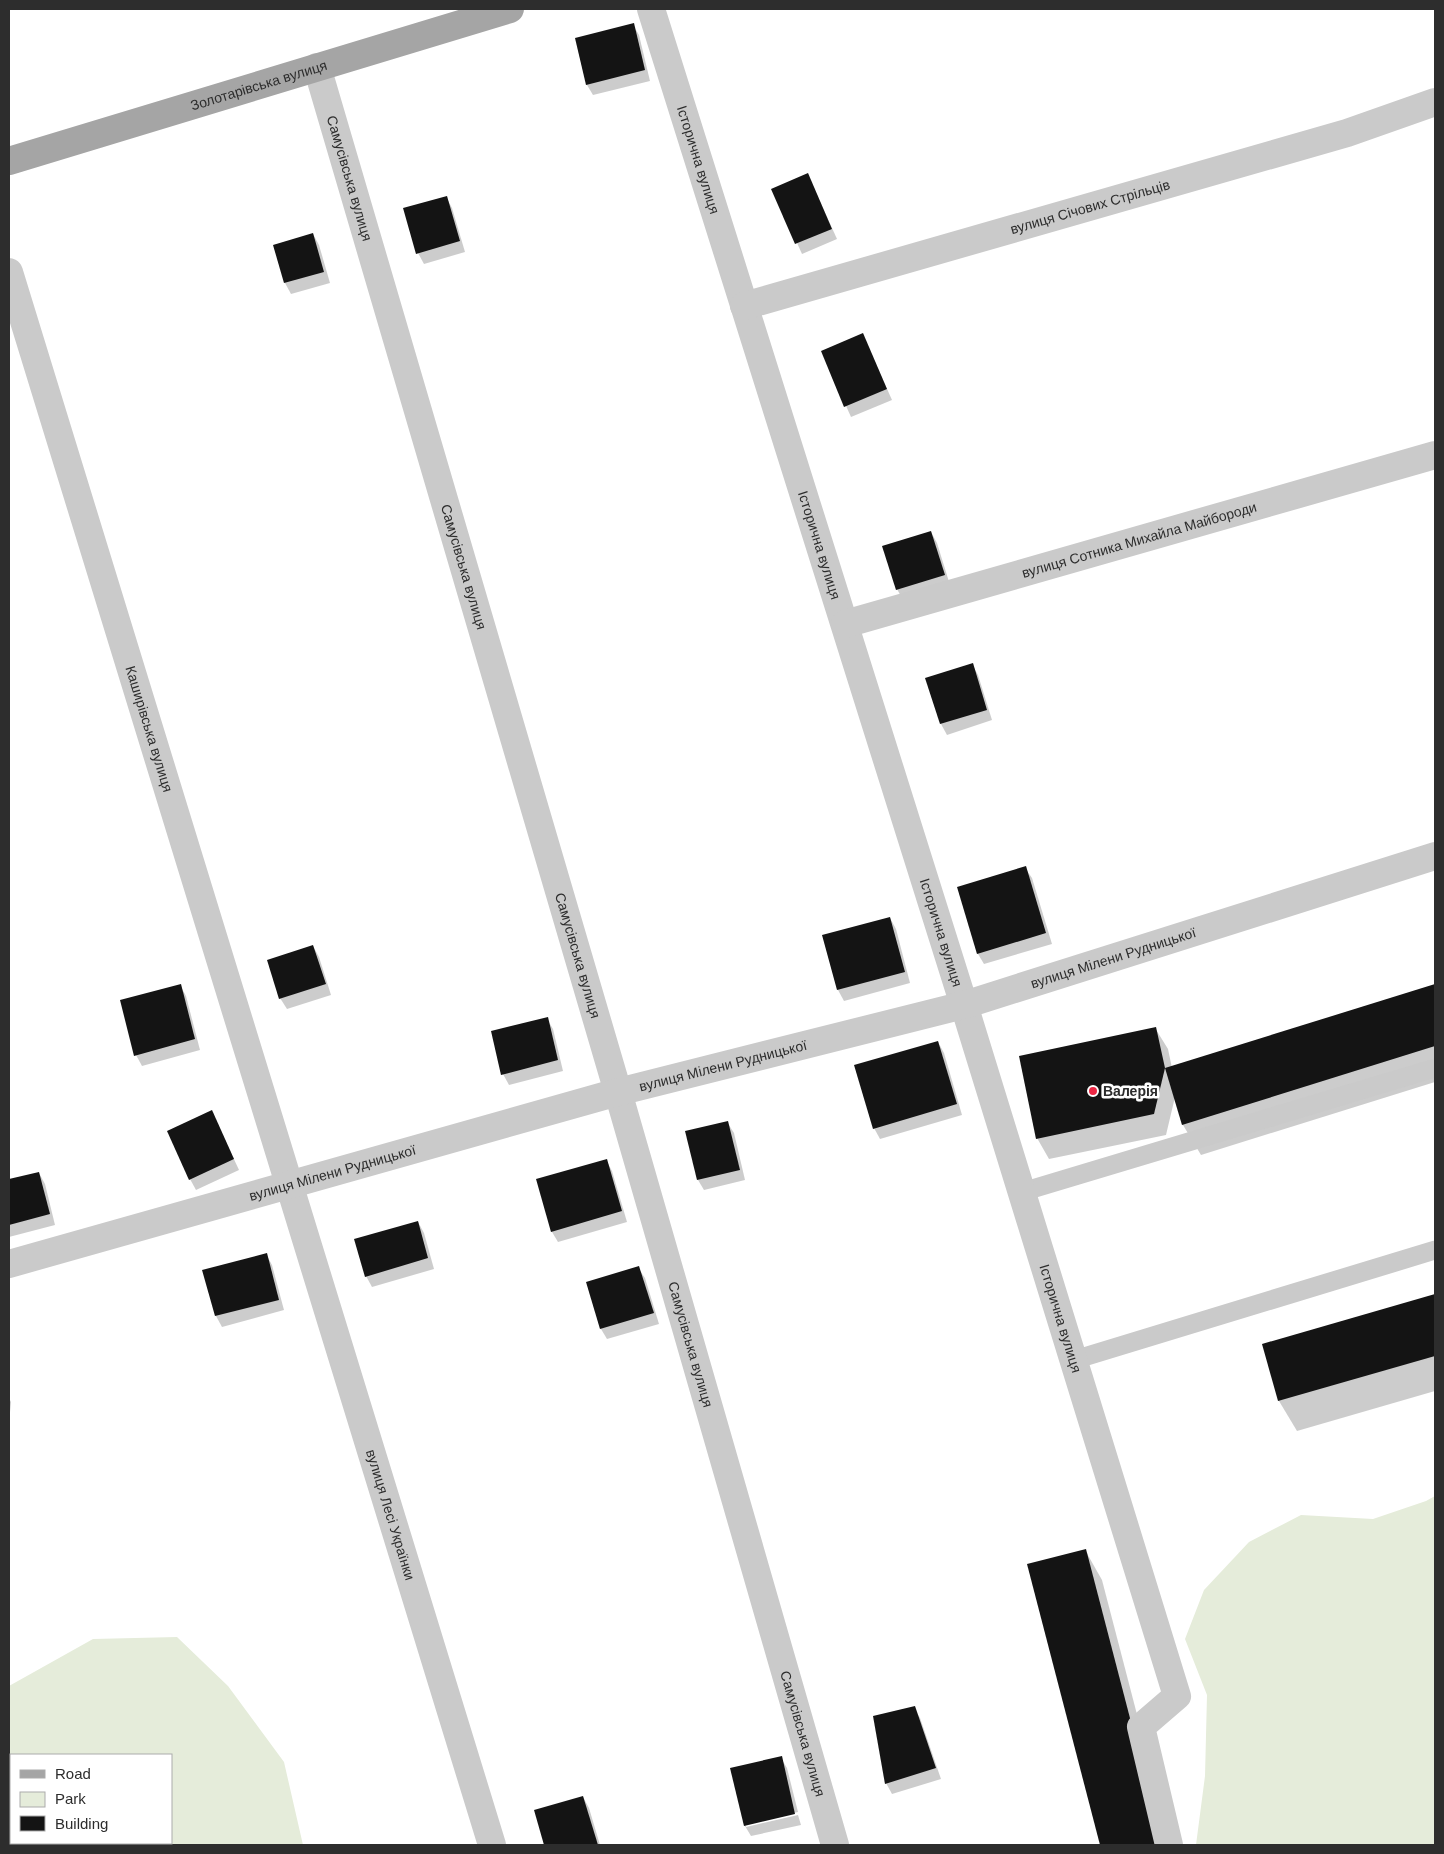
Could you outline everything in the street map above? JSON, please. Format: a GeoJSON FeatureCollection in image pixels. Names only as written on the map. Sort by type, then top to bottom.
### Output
{"type":"FeatureCollection","features":[{"type":"Feature","properties":{"kind":"main road","name":"Золотарівська вулиця"},"geometry":{"type":"LineString","coordinates":[[9,161],[317,67],[482,13],[510,9]]}},
{"type":"Feature","properties":{"kind":"street","name":"Історична вулиця"},"geometry":{"type":"LineString","coordinates":[[651,9],[964,1004],[1177,1696],[1141,1727],[1169,1845]]}},
{"type":"Feature","properties":{"kind":"street","name":"Самусівська вулиця"},"geometry":{"type":"LineString","coordinates":[[317,67],[618,1092],[835,1845]]}},
{"type":"Feature","properties":{"kind":"street","name":"вулиця Січових Стрільців"},"geometry":{"type":"LineString","coordinates":[[744,306],[1347,133],[1435,102]]}},
{"type":"Feature","properties":{"kind":"street","name":"Каширівська вулиця"},"geometry":{"type":"LineString","coordinates":[[9,272],[290,1184]]}},
{"type":"Feature","properties":{"kind":"street","name":"вулиця Сотника Михайла Майбороди"},"geometry":{"type":"LineString","coordinates":[[845,624],[1435,455]]}},
{"type":"Feature","properties":{"kind":"street","name":"вулиця Мілени Рудницької"},"geometry":{"type":"LineString","coordinates":[[9,1264],[618,1092],[964,1004],[1435,856]]}},
{"type":"Feature","properties":{"kind":"street","name":"вулиця Лесі Українки"},"geometry":{"type":"LineString","coordinates":[[290,1184],[492,1845]]}},
{"type":"Feature","properties":{"kind":"lane"},"geometry":{"type":"LineString","coordinates":[[1022,1192],[1435,1068]]}},
{"type":"Feature","properties":{"kind":"lane"},"geometry":{"type":"LineString","coordinates":[[1074,1360],[1435,1250]]}},
{"type":"Feature","properties":{"kind":"green space"},"geometry":{"type":"Polygon","coordinates":[[[1435,1496],[1435,1845],[1196,1845],[1205,1776],[1207,1695],[1185,1639],[1204,1590],[1249,1542],[1301,1515],[1373,1519],[1426,1501],[1435,1496]]]}},
{"type":"Feature","properties":{"kind":"green space"},"geometry":{"type":"Polygon","coordinates":[[[177,1637],[228,1686],[284,1762],[303,1845],[9,1845],[9,1686],[93,1639],[177,1637]]]}},
{"type":"Feature","properties":{"kind":"building"},"geometry":{"type":"Polygon","coordinates":[[[634,23],[645,70],[586,85],[575,38],[634,23]]]}},
{"type":"Feature","properties":{"kind":"building"},"geometry":{"type":"Polygon","coordinates":[[[808,173],[832,229],[795,244],[771,189],[808,173]]]}},
{"type":"Feature","properties":{"kind":"building"},"geometry":{"type":"Polygon","coordinates":[[[447,196],[460,241],[416,254],[403,208],[447,196]]]}},
{"type":"Feature","properties":{"kind":"building"},"geometry":{"type":"Polygon","coordinates":[[[313,233],[324,272],[284,283],[273,245],[313,233]]]}},
{"type":"Feature","properties":{"kind":"building"},"geometry":{"type":"Polygon","coordinates":[[[863,333],[887,389],[844,407],[821,351],[863,333]]]}},
{"type":"Feature","properties":{"kind":"building"},"geometry":{"type":"Polygon","coordinates":[[[931,531],[945,575],[896,590],[882,546],[931,531]]]}},
{"type":"Feature","properties":{"kind":"building"},"geometry":{"type":"Polygon","coordinates":[[[973,663],[987,710],[940,724],[925,678],[973,663]]]}},
{"type":"Feature","properties":{"kind":"building"},"geometry":{"type":"Polygon","coordinates":[[[1026,866],[1046,933],[977,954],[957,887],[1026,866]]]}},
{"type":"Feature","properties":{"kind":"building"},"geometry":{"type":"Polygon","coordinates":[[[890,917],[905,972],[837,990],[822,935],[890,917]]]}},
{"type":"Feature","properties":{"kind":"building"},"geometry":{"type":"Polygon","coordinates":[[[313,945],[326,984],[279,999],[267,960],[313,945]]]}},
{"type":"Feature","properties":{"kind":"building"},"geometry":{"type":"Polygon","coordinates":[[[181,984],[195,1039],[134,1056],[120,1000],[181,984]]]}},
{"type":"Feature","properties":{"kind":"building"},"geometry":{"type":"Polygon","coordinates":[[[1435,984],[1435,1046],[1182,1125],[1165,1068],[1435,984]]]}},
{"type":"Feature","properties":{"kind":"building"},"geometry":{"type":"Polygon","coordinates":[[[548,1017],[558,1060],[501,1075],[491,1031],[548,1017]]]}},
{"type":"Feature","properties":{"kind":"building","name":"Валерія"},"geometry":{"type":"Polygon","coordinates":[[[1156,1027],[1165,1068],[1154,1114],[1036,1139],[1019,1056],[1156,1027]]]}},
{"type":"Feature","properties":{"kind":"building"},"geometry":{"type":"Polygon","coordinates":[[[938,1041],[957,1104],[873,1129],[854,1065],[938,1041]]]}},
{"type":"Feature","properties":{"kind":"building"},"geometry":{"type":"Polygon","coordinates":[[[212,1110],[234,1159],[189,1180],[167,1131],[212,1110]]]}},
{"type":"Feature","properties":{"kind":"building"},"geometry":{"type":"Polygon","coordinates":[[[728,1121],[740,1170],[697,1180],[685,1131],[728,1121]]]}},
{"type":"Feature","properties":{"kind":"building"},"geometry":{"type":"Polygon","coordinates":[[[607,1159],[622,1211],[551,1232],[536,1179],[607,1159]]]}},
{"type":"Feature","properties":{"kind":"building"},"geometry":{"type":"Polygon","coordinates":[[[39,1172],[50,1214],[9,1225],[9,1179],[39,1172]]]}},
{"type":"Feature","properties":{"kind":"building"},"geometry":{"type":"Polygon","coordinates":[[[418,1221],[428,1258],[365,1277],[354,1239],[418,1221]]]}},
{"type":"Feature","properties":{"kind":"building"},"geometry":{"type":"Polygon","coordinates":[[[267,1253],[279,1300],[215,1316],[202,1270],[267,1253]]]}},
{"type":"Feature","properties":{"kind":"building"},"geometry":{"type":"Polygon","coordinates":[[[639,1266],[654,1313],[600,1329],[586,1282],[639,1266]]]}},
{"type":"Feature","properties":{"kind":"building"},"geometry":{"type":"Polygon","coordinates":[[[1435,1294],[1435,1356],[1278,1401],[1262,1344],[1435,1294]]]}},
{"type":"Feature","properties":{"kind":"building"},"geometry":{"type":"Polygon","coordinates":[[[1086,1549],[1163,1845],[1100,1845],[1027,1564],[1086,1549]]]}},
{"type":"Feature","properties":{"kind":"building"},"geometry":{"type":"Polygon","coordinates":[[[915,1706],[936,1768],[885,1784],[873,1716],[915,1706]]]}},
{"type":"Feature","properties":{"kind":"building"},"geometry":{"type":"Polygon","coordinates":[[[782,1756],[795,1814],[744,1826],[730,1768],[782,1756]]]}},
{"type":"Feature","properties":{"kind":"building"},"geometry":{"type":"Polygon","coordinates":[[[583,1796],[598,1845],[544,1845],[534,1810],[583,1796]]]}},
{"type":"Feature","properties":{"kind":"place","name":"Валерія"},"geometry":{"type":"Point","coordinates":[1093,1091]}}]}
